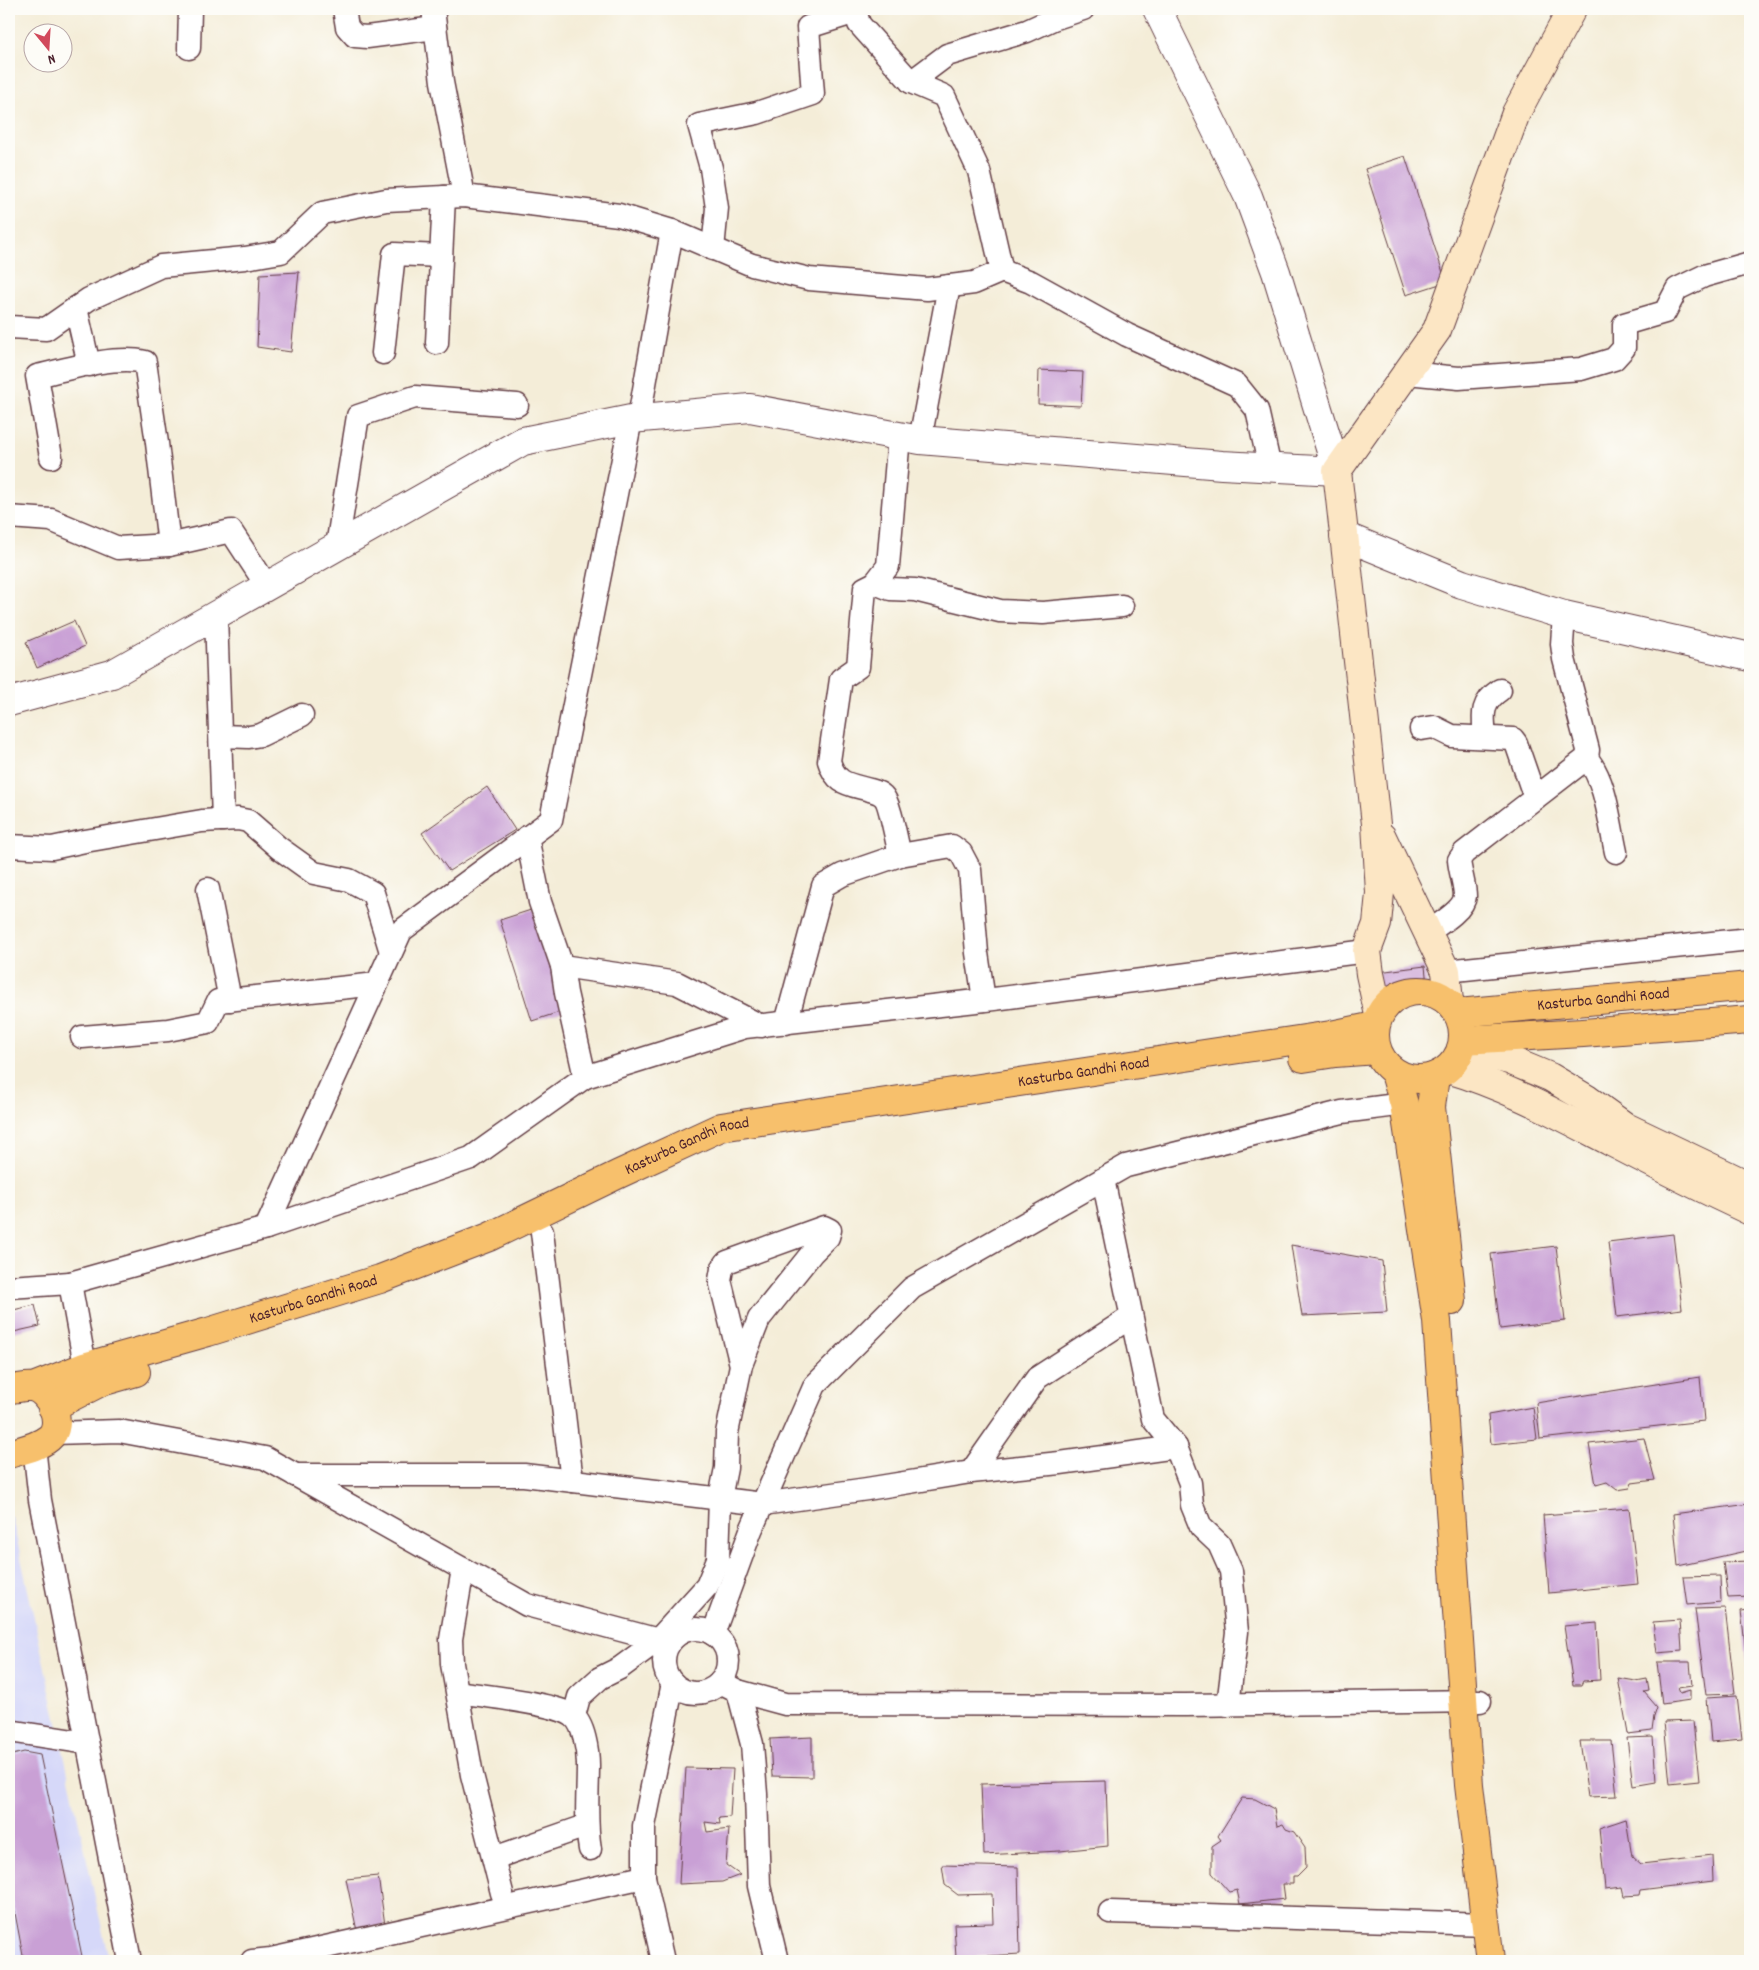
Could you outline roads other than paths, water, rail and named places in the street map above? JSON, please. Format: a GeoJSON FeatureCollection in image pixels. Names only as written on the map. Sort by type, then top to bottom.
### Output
{"type":"FeatureCollection","features":[{"type":"Feature","properties":{"kind":"main road"},"geometry":{"type":"LineString","coordinates":[[1572,9],[1516,112],[1438,330],[1336,471],[1376,824],[1380,893],[1377,924],[1367,952],[1376,1030],[1384,1063],[1395,1072],[1407,1078],[1421,1080],[1452,1058],[1509,1060],[1550,1077],[1587,1099],[1626,1127],[1750,1186]]}},
{"type":"Feature","properties":{"kind":"main road"},"geometry":{"type":"LineString","coordinates":[[1376,824],[1446,971],[1454,1008],[1462,1022],[1452,1058],[1431,1107],[1454,1319],[1472,1702],[1469,1785],[1490,1961]]}},
{"type":"Feature","properties":{"kind":"main road","name":"Kasturba Gandhi Road"},"geometry":{"type":"LineString","coordinates":[[1454,1008],[1750,986]]}},
{"type":"Feature","properties":{"kind":"main road"},"geometry":{"type":"LineString","coordinates":[[1376,1030],[1387,1004],[1398,995],[1411,991],[1425,991],[1438,994],[1454,1008]]}},
{"type":"Feature","properties":{"kind":"main road","name":"Kasturba Gandhi Road"},"geometry":{"type":"LineString","coordinates":[[1452,1058],[1583,1033],[1750,1020]]}},
{"type":"Feature","properties":{"kind":"main road","name":"Kasturba Gandhi Road"},"geometry":{"type":"LineString","coordinates":[[87,1377],[101,1382],[214,1350],[386,1297],[497,1254],[727,1145],[1335,1053],[1376,1030]]}},
{"type":"Feature","properties":{"kind":"main road","name":"Kasturba Gandhi Road"},"geometry":{"type":"LineString","coordinates":[[21,1388],[87,1377],[208,1332],[380,1279],[489,1237],[721,1127],[1376,1030]]}},
{"type":"Feature","properties":{"kind":"main road"},"geometry":{"type":"LineString","coordinates":[[1452,1058],[1476,1077],[1528,1098],[1704,1190],[1750,1211]]}},
{"type":"Feature","properties":{"kind":"main road"},"geometry":{"type":"LineString","coordinates":[[1395,1072],[1404,1104],[1437,1321],[1472,1702],[1486,1783],[1507,1961]]}},
{"type":"Feature","properties":{"kind":"main road","name":"Kasturba Gandhi Road"},"geometry":{"type":"LineString","coordinates":[[37,1435],[87,1377]]}},
{"type":"Feature","properties":{"kind":"main road"},"geometry":{"type":"LineString","coordinates":[[21,1388],[48,1398],[37,1435]]}},
{"type":"Feature","properties":{"kind":"street"},"geometry":{"type":"LineString","coordinates":[[189,48],[190,9]]}},
{"type":"Feature","properties":{"kind":"street"},"geometry":{"type":"LineString","coordinates":[[344,9],[347,28],[355,36],[367,37],[434,18],[454,196],[441,256],[437,343]]}},
{"type":"Feature","properties":{"kind":"street"},"geometry":{"type":"LineString","coordinates":[[911,82],[947,55],[1027,31],[1053,19],[1083,9]]}},
{"type":"Feature","properties":{"kind":"street"},"geometry":{"type":"LineString","coordinates":[[9,702],[112,674],[523,441],[635,418],[750,408],[909,438],[1222,465],[1336,471],[1276,272],[1248,196],[1156,9]]}},
{"type":"Feature","properties":{"kind":"street"},"geometry":{"type":"LineString","coordinates":[[713,249],[717,208],[711,168],[699,125],[757,113],[813,94],[808,27],[856,10],[859,24],[911,82],[944,96],[979,171],[1002,270]]}},
{"type":"Feature","properties":{"kind":"street"},"geometry":{"type":"LineString","coordinates":[[9,327],[46,329],[90,299],[161,266],[246,258],[281,252],[322,214],[386,200],[454,196],[619,215],[672,231],[752,265],[809,279],[927,289],[974,284],[1002,270],[1031,282],[1127,334],[1237,385],[1257,410],[1270,468]]}},
{"type":"Feature","properties":{"kind":"street"},"geometry":{"type":"LineString","coordinates":[[266,1228],[401,931],[551,820],[672,231]]}},
{"type":"Feature","properties":{"kind":"street"},"geometry":{"type":"LineString","coordinates":[[383,353],[394,254],[441,256]]}},
{"type":"Feature","properties":{"kind":"street"},"geometry":{"type":"LineString","coordinates":[[1407,373],[1459,378],[1581,369],[1614,359],[1624,348],[1624,324],[1665,312],[1677,289],[1704,276],[1750,263]]}},
{"type":"Feature","properties":{"kind":"street"},"geometry":{"type":"LineString","coordinates":[[900,855],[888,803],[883,795],[843,783],[832,772],[828,761],[842,679],[858,667],[865,588],[875,583],[888,566],[909,438],[949,286]]}},
{"type":"Feature","properties":{"kind":"street"},"geometry":{"type":"LineString","coordinates":[[76,308],[90,364]]}},
{"type":"Feature","properties":{"kind":"street"},"geometry":{"type":"LineString","coordinates":[[51,457],[37,376],[90,364],[134,359],[144,362],[157,443],[169,545]]}},
{"type":"Feature","properties":{"kind":"street"},"geometry":{"type":"LineString","coordinates":[[336,546],[358,416],[415,397],[518,404]]}},
{"type":"Feature","properties":{"kind":"street"},"geometry":{"type":"LineString","coordinates":[[9,517],[50,520],[118,548],[169,545],[231,531],[267,586]]}},
{"type":"Feature","properties":{"kind":"street"},"geometry":{"type":"LineString","coordinates":[[1344,536],[1462,584],[1564,615],[1750,657]]}},
{"type":"Feature","properties":{"kind":"street"},"geometry":{"type":"LineString","coordinates":[[875,583],[890,589],[915,590],[1000,611],[1042,613],[1122,606]]}},
{"type":"Feature","properties":{"kind":"street"},"geometry":{"type":"LineString","coordinates":[[216,615],[223,820]]}},
{"type":"Feature","properties":{"kind":"street"},"geometry":{"type":"LineString","coordinates":[[1564,615],[1562,644],[1564,660],[1588,750],[1587,758],[1601,781],[1616,852]]}},
{"type":"Feature","properties":{"kind":"street"},"geometry":{"type":"LineString","coordinates":[[1485,737],[1484,709],[1488,700],[1500,690]]}},
{"type":"Feature","properties":{"kind":"street"},"geometry":{"type":"LineString","coordinates":[[220,736],[249,738],[261,735],[302,715]]}},
{"type":"Feature","properties":{"kind":"street"},"geometry":{"type":"LineString","coordinates":[[1421,729],[1434,727],[1452,736],[1513,739],[1535,798]]}},
{"type":"Feature","properties":{"kind":"street"},"geometry":{"type":"LineString","coordinates":[[1428,932],[1450,916],[1462,903],[1465,896],[1459,860],[1464,853],[1587,758]]}},
{"type":"Feature","properties":{"kind":"street"},"geometry":{"type":"LineString","coordinates":[[9,846],[52,848],[202,821],[248,821],[279,848],[314,873],[349,880],[373,893],[391,952]]}},
{"type":"Feature","properties":{"kind":"street"},"geometry":{"type":"LineString","coordinates":[[527,838],[540,902],[562,966],[566,993],[585,1077]]}},
{"type":"Feature","properties":{"kind":"street"},"geometry":{"type":"LineString","coordinates":[[786,1023],[824,886],[842,875],[900,855],[952,846],[961,853],[970,870],[977,952],[984,1000]]}},
{"type":"Feature","properties":{"kind":"street"},"geometry":{"type":"LineString","coordinates":[[208,889],[230,1000]]}},
{"type":"Feature","properties":{"kind":"street"},"geometry":{"type":"LineString","coordinates":[[1446,971],[1750,939]]}},
{"type":"Feature","properties":{"kind":"street"},"geometry":{"type":"LineString","coordinates":[[9,1287],[70,1283],[266,1228],[471,1158],[585,1077],[745,1027],[984,1000],[1367,952]]}},
{"type":"Feature","properties":{"kind":"street"},"geometry":{"type":"LineString","coordinates":[[562,966],[677,983],[761,1026]]}},
{"type":"Feature","properties":{"kind":"street"},"geometry":{"type":"LineString","coordinates":[[82,1037],[168,1030],[208,1022],[218,1001],[377,984]]}},
{"type":"Feature","properties":{"kind":"street"},"geometry":{"type":"LineString","coordinates":[[713,1634],[751,1530],[815,1385],[912,1288],[1126,1166],[1342,1112],[1404,1104]]}},
{"type":"Feature","properties":{"kind":"street"},"geometry":{"type":"LineString","coordinates":[[1103,1179],[1153,1419],[1176,1448],[1190,1483],[1192,1505],[1201,1527],[1219,1544],[1231,1571],[1237,1632],[1228,1705]]}},
{"type":"Feature","properties":{"kind":"street"},"geometry":{"type":"LineString","coordinates":[[742,1365],[720,1280],[722,1269],[727,1262],[824,1227],[830,1230],[828,1237],[812,1252],[759,1319],[742,1365],[727,1433],[726,1468],[720,1498],[718,1559],[707,1586],[664,1642],[664,1664],[667,1674],[673,1683],[682,1690],[702,1693],[729,1686],[785,1704],[1228,1705],[1472,1702]]}},
{"type":"Feature","properties":{"kind":"street"},"geometry":{"type":"LineString","coordinates":[[542,1232],[572,1480]]}},
{"type":"Feature","properties":{"kind":"street"},"geometry":{"type":"LineString","coordinates":[[70,1283],[87,1377]]}},
{"type":"Feature","properties":{"kind":"street"},"geometry":{"type":"LineString","coordinates":[[971,1472],[1037,1378],[1131,1317]]}},
{"type":"Feature","properties":{"kind":"street"},"geometry":{"type":"LineString","coordinates":[[130,1961],[40,1500],[37,1435],[119,1432],[265,1458],[527,1605],[664,1642]]}},
{"type":"Feature","properties":{"kind":"street"},"geometry":{"type":"LineString","coordinates":[[295,1475],[524,1475],[763,1504],[971,1472],[1176,1448]]}},
{"type":"Feature","properties":{"kind":"street"},"geometry":{"type":"LineString","coordinates":[[463,1569],[451,1639],[452,1664],[472,1775],[502,1893]]}},
{"type":"Feature","properties":{"kind":"street"},"geometry":{"type":"LineString","coordinates":[[574,1716],[579,1697],[600,1678],[676,1636],[694,1630],[704,1630],[713,1634],[724,1646],[728,1662],[726,1673],[729,1686],[752,1744],[756,1794],[759,1886],[777,1961]]}},
{"type":"Feature","properties":{"kind":"street"},"geometry":{"type":"LineString","coordinates":[[663,1961],[644,1877],[644,1826],[673,1683]]}},
{"type":"Feature","properties":{"kind":"street"},"geometry":{"type":"LineString","coordinates":[[458,1692],[550,1707],[574,1716],[580,1726],[587,1746],[586,1826],[590,1849]]}},
{"type":"Feature","properties":{"kind":"street"},"geometry":{"type":"LineString","coordinates":[[9,1731],[87,1743]]}},
{"type":"Feature","properties":{"kind":"street"},"geometry":{"type":"LineString","coordinates":[[494,1858],[586,1826]]}},
{"type":"Feature","properties":{"kind":"street"},"geometry":{"type":"LineString","coordinates":[[266,1961],[644,1877]]}},
{"type":"Feature","properties":{"kind":"street"},"geometry":{"type":"LineString","coordinates":[[1110,1912],[1486,1924]]}}]}
